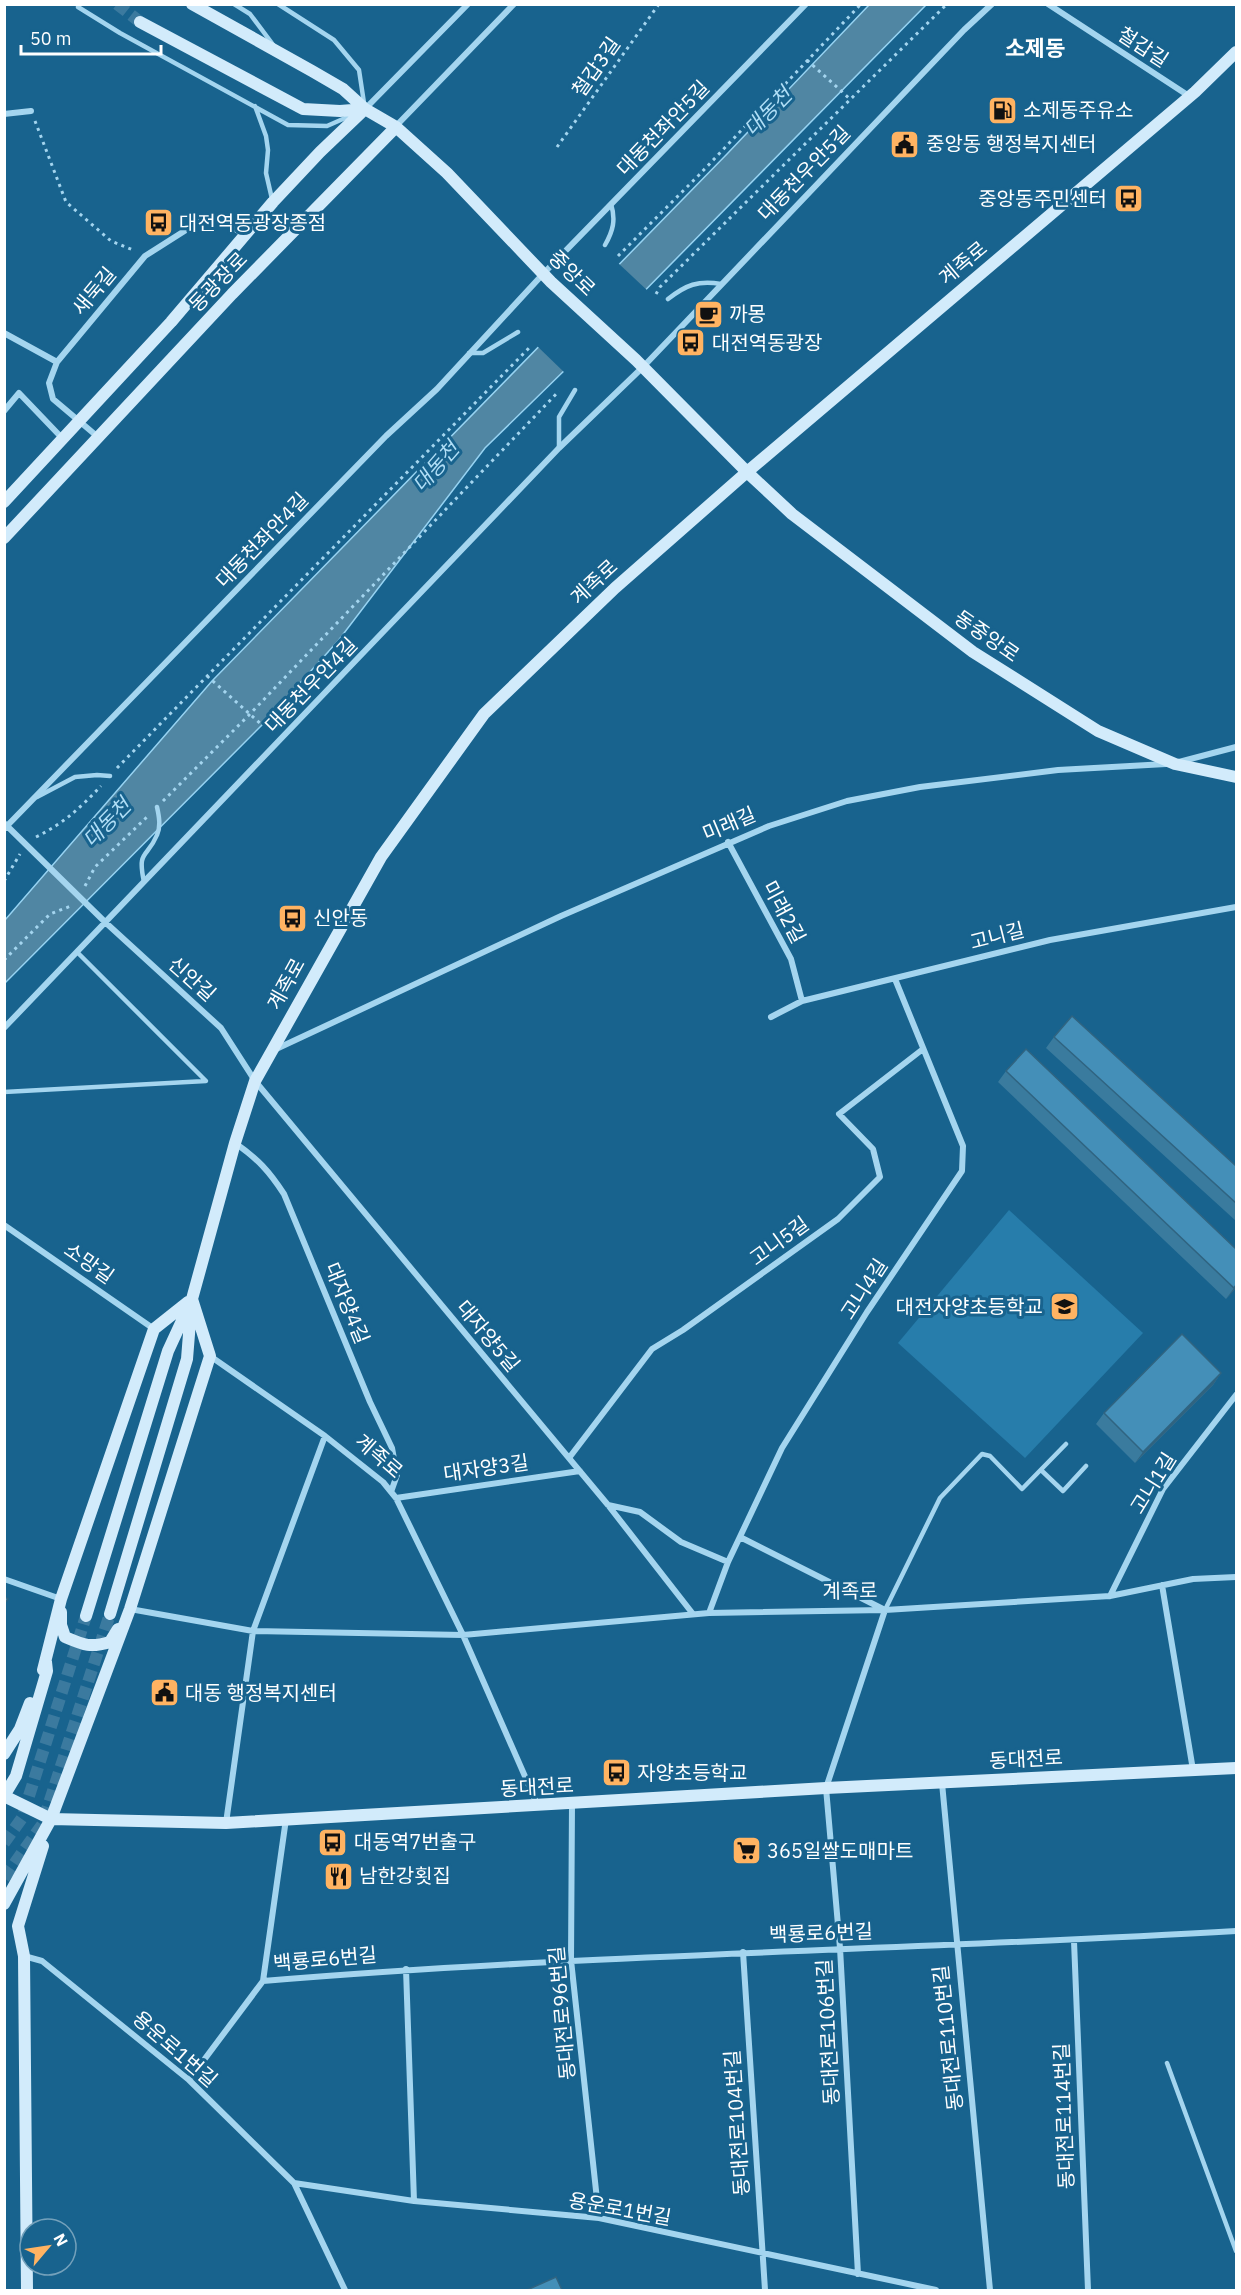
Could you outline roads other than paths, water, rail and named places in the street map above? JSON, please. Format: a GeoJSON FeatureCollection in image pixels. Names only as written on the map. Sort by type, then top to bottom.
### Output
{"type":"FeatureCollection","features":[{"type":"Feature","properties":{"kind":"main road","name":"중앙로"},"geometry":{"type":"LineString","coordinates":[[192,4],[343,90],[365,109],[396,127],[447,173],[547,278],[640,363],[747,472]]}},
{"type":"Feature","properties":{"kind":"main road"},"geometry":{"type":"LineString","coordinates":[[140,22],[303,110],[365,109]]}},
{"type":"Feature","properties":{"kind":"main road","name":"계족로"},"geometry":{"type":"LineString","coordinates":[[86,1616],[168,1351],[192,1299],[235,1143],[255,1081],[381,857],[484,714],[615,588],[747,472],[1189,97],[1236,52]]}},
{"type":"Feature","properties":{"kind":"main road","name":"동광장로"},"geometry":{"type":"LineString","coordinates":[[4,502],[80,422],[247,235],[273,202],[365,109]]}},
{"type":"Feature","properties":{"kind":"main road","name":"동광장로"},"geometry":{"type":"LineString","coordinates":[[4,537],[232,294],[396,127]]}},
{"type":"Feature","properties":{"kind":"main road","name":"동중앙로"},"geometry":{"type":"LineString","coordinates":[[747,472],[792,514],[973,652],[1098,731],[1175,764],[1236,777]]}},
{"type":"Feature","properties":{"kind":"main road"},"geometry":{"type":"LineString","coordinates":[[4,1754],[20,1729],[46,1662],[61,1599],[154,1329],[192,1299],[210,1356],[130,1609],[51,1819],[18,1926],[24,1956],[27,2290]]}},
{"type":"Feature","properties":{"kind":"main road","name":"계족로"},"geometry":{"type":"LineString","coordinates":[[110,1614],[187,1359],[192,1299]]}},
{"type":"Feature","properties":{"kind":"main road"},"geometry":{"type":"LineString","coordinates":[[61,1599],[61,1625],[65,1637],[83,1645],[94,1646],[110,1642],[130,1609]]}},
{"type":"Feature","properties":{"kind":"main road"},"geometry":{"type":"LineString","coordinates":[[4,1796],[16,1776],[47,1671],[46,1662]]}},
{"type":"Feature","properties":{"kind":"main road","name":"동대전로"},"geometry":{"type":"LineString","coordinates":[[4,1796],[51,1819],[226,1823],[826,1788],[1236,1768]]}},
{"type":"Feature","properties":{"kind":"main road"},"geometry":{"type":"LineString","coordinates":[[4,1904],[51,1819]]}},
{"type":"Feature","properties":{"kind":"street","name":"동광장로"},"geometry":{"type":"LineString","coordinates":[[365,109],[468,4]]}},
{"type":"Feature","properties":{"kind":"street","name":"동광장로"},"geometry":{"type":"LineString","coordinates":[[396,127],[514,4]]}},
{"type":"Feature","properties":{"kind":"street","name":"대동천좌안5길"},"geometry":{"type":"LineString","coordinates":[[547,278],[611,204],[806,4]]}},
{"type":"Feature","properties":{"kind":"street","name":"대동천우안5길"},"geometry":{"type":"LineString","coordinates":[[640,363],[721,284],[964,30],[992,4]]}},
{"type":"Feature","properties":{"kind":"street","name":"철갑길"},"geometry":{"type":"LineString","coordinates":[[1048,4],[1189,97]]}},
{"type":"Feature","properties":{"kind":"street"},"geometry":{"type":"LineString","coordinates":[[4,114],[31,111]]}},
{"type":"Feature","properties":{"kind":"street","name":"새둑길"},"geometry":{"type":"LineString","coordinates":[[99,438],[52,399],[50,383],[57,362],[145,256],[208,216],[247,235]]}},
{"type":"Feature","properties":{"kind":"street","name":"대동천좌안4길"},"geometry":{"type":"LineString","coordinates":[[5,827],[386,436],[437,389],[470,353],[547,278]]}},
{"type":"Feature","properties":{"kind":"street"},"geometry":{"type":"LineString","coordinates":[[4,333],[57,362]]}},
{"type":"Feature","properties":{"kind":"street","name":"대동천우안4길"},"geometry":{"type":"LineString","coordinates":[[4,1028],[640,363]]}},
{"type":"Feature","properties":{"kind":"street"},"geometry":{"type":"LineString","coordinates":[[4,411],[19,393],[64,439]]}},
{"type":"Feature","properties":{"kind":"street","name":"미래길"},"geometry":{"type":"LineString","coordinates":[[270,1052],[446,968],[728,842],[847,801],[920,787],[1058,770],[1175,764],[1236,747]]}},
{"type":"Feature","properties":{"kind":"street","name":"신안길"},"geometry":{"type":"LineString","coordinates":[[5,827],[13,831],[105,922],[221,1028],[255,1081]]}},
{"type":"Feature","properties":{"kind":"street","name":"미래2길"},"geometry":{"type":"LineString","coordinates":[[728,842],[791,959],[802,1001]]}},
{"type":"Feature","properties":{"kind":"street","name":"고니길"},"geometry":{"type":"LineString","coordinates":[[771,1017],[802,1001],[1050,940],[1236,907]]}},
{"type":"Feature","properties":{"kind":"street","name":"고니4길"},"geometry":{"type":"LineString","coordinates":[[709,1613],[728,1562],[782,1448],[867,1312],[962,1172],[963,1146],[896,979]]}},
{"type":"Feature","properties":{"kind":"street","name":"고니5길"},"geometry":{"type":"LineString","coordinates":[[569,1458],[652,1349],[683,1330],[838,1219],[880,1177],[873,1149],[839,1114],[923,1049]]}},
{"type":"Feature","properties":{"kind":"street","name":"대자양5길"},"geometry":{"type":"LineString","coordinates":[[255,1081],[608,1505],[693,1614]]}},
{"type":"Feature","properties":{"kind":"street","name":"대자양4길"},"geometry":{"type":"LineString","coordinates":[[235,1143],[257,1158],[284,1194],[370,1402],[392,1448],[396,1475],[394,1495]]}},
{"type":"Feature","properties":{"kind":"street","name":"소망길"},"geometry":{"type":"LineString","coordinates":[[4,1225],[154,1329]]}},
{"type":"Feature","properties":{"kind":"street","name":"계족로"},"geometry":{"type":"LineString","coordinates":[[210,1356],[325,1436],[382,1482],[394,1495],[463,1635],[538,1806]]}},
{"type":"Feature","properties":{"kind":"street","name":"고니1길"},"geometry":{"type":"LineString","coordinates":[[1110,1596],[1163,1489],[1236,1395]]}},
{"type":"Feature","properties":{"kind":"street"},"geometry":{"type":"LineString","coordinates":[[226,1823],[253,1631],[325,1436]]}},
{"type":"Feature","properties":{"kind":"street","name":"대자양3길"},"geometry":{"type":"LineString","coordinates":[[394,1495],[580,1471]]}},
{"type":"Feature","properties":{"kind":"street"},"geometry":{"type":"LineString","coordinates":[[608,1505],[640,1512],[681,1542],[728,1562]]}},
{"type":"Feature","properties":{"kind":"street"},"geometry":{"type":"LineString","coordinates":[[740,1537],[885,1610],[826,1788]]}},
{"type":"Feature","properties":{"kind":"street","name":"계족로"},"geometry":{"type":"LineString","coordinates":[[130,1609],[253,1631],[463,1635],[709,1613],[885,1610],[1110,1596],[1192,1579],[1236,1577]]}},
{"type":"Feature","properties":{"kind":"street"},"geometry":{"type":"LineString","coordinates":[[4,1579],[61,1599]]}},
{"type":"Feature","properties":{"kind":"street"},"geometry":{"type":"LineString","coordinates":[[1162,1585],[1193,1770]]}},
{"type":"Feature","properties":{"kind":"street","name":"동대전로110번길"},"geometry":{"type":"LineString","coordinates":[[942,1783],[990,2290]]}},
{"type":"Feature","properties":{"kind":"street","name":"동대전로106번길"},"geometry":{"type":"LineString","coordinates":[[826,1788],[840,1948],[858,2274]]}},
{"type":"Feature","properties":{"kind":"street","name":"동대전로96번길"},"geometry":{"type":"LineString","coordinates":[[572,1804],[571,1960],[599,2218]]}},
{"type":"Feature","properties":{"kind":"street"},"geometry":{"type":"LineString","coordinates":[[263,1981],[286,1818]]}},
{"type":"Feature","properties":{"kind":"street","name":"백룡로6번길"},"geometry":{"type":"LineString","coordinates":[[189,2080],[263,1981],[406,1969],[571,1960],[840,1948],[1074,1941],[1236,1931]]}},
{"type":"Feature","properties":{"kind":"street","name":"동대전로114번길"},"geometry":{"type":"LineString","coordinates":[[1074,1941],[1088,2290]]}},
{"type":"Feature","properties":{"kind":"street","name":"동대전로104번길"},"geometry":{"type":"LineString","coordinates":[[743,1952],[765,2290]]}},
{"type":"Feature","properties":{"kind":"street","name":"용운로1번길"},"geometry":{"type":"LineString","coordinates":[[24,1956],[42,1960],[189,2080],[294,2183],[345,2290]]}},
{"type":"Feature","properties":{"kind":"street","name":"백룡로6번길"},"geometry":{"type":"LineString","coordinates":[[406,1969],[414,2201]]}},
{"type":"Feature","properties":{"kind":"street","name":"용운로1번길"},"geometry":{"type":"LineString","coordinates":[[294,2183],[414,2201],[599,2218],[936,2290]]}},
{"type":"Feature","properties":{"kind":"lane"},"geometry":{"type":"LineString","coordinates":[[79,4],[78,7],[120,33],[288,124],[327,126],[365,109],[359,70],[334,40],[278,4]]}},
{"type":"Feature","properties":{"kind":"lane"},"geometry":{"type":"LineString","coordinates":[[234,4],[250,14],[279,52]]}},
{"type":"Feature","properties":{"kind":"lane"},"geometry":{"type":"LineString","coordinates":[[255,106],[266,136],[268,150],[266,173],[273,202]]}},
{"type":"Feature","properties":{"kind":"lane"},"geometry":{"type":"LineString","coordinates":[[605,245],[614,225],[615,216],[611,204]]}},
{"type":"Feature","properties":{"kind":"lane"},"geometry":{"type":"LineString","coordinates":[[668,299],[684,287],[697,282],[721,284]]}},
{"type":"Feature","properties":{"kind":"lane"},"geometry":{"type":"LineString","coordinates":[[470,353],[483,353],[518,332]]}},
{"type":"Feature","properties":{"kind":"lane"},"geometry":{"type":"LineString","coordinates":[[559,448],[559,417],[575,390]]}},
{"type":"Feature","properties":{"kind":"lane"},"geometry":{"type":"LineString","coordinates":[[32,799],[75,777],[97,774],[110,776]]}},
{"type":"Feature","properties":{"kind":"lane"},"geometry":{"type":"LineString","coordinates":[[144,882],[141,863],[143,855],[157,836],[160,823],[157,807]]}},
{"type":"Feature","properties":{"kind":"lane"},"geometry":{"type":"LineString","coordinates":[[4,1092],[206,1081],[77,952]]}},
{"type":"Feature","properties":{"kind":"lane"},"geometry":{"type":"LineString","coordinates":[[885,1610],[940,1498],[973,1461],[981,1454],[990,1456],[1023,1489],[1066,1443]]}},
{"type":"Feature","properties":{"kind":"lane"},"geometry":{"type":"LineString","coordinates":[[1041,1470],[1063,1491],[1086,1466]]}},
{"type":"Feature","properties":{"kind":"lane"},"geometry":{"type":"LineString","coordinates":[[1167,2063],[1236,2252]]}},
{"type":"Feature","properties":{"kind":"water","name":"대동천"},"geometry":{"type":"Polygon","coordinates":[[[869,5],[926,5],[610,326],[485,448],[338,641],[262,725],[5,983],[5,920],[212,681],[727,154],[869,5]]]}},
{"type":"Feature","properties":{"kind":"tunnel"},"geometry":{"type":"LineString","coordinates":[[117,4],[140,22]]}},
{"type":"Feature","properties":{"kind":"tunnel"},"geometry":{"type":"LineString","coordinates":[[4,1878],[42,1825],[110,1614]]}},
{"type":"Feature","properties":{"kind":"tunnel"},"geometry":{"type":"LineString","coordinates":[[4,1843],[22,1818],[86,1616]]}},
{"type":"Feature","properties":{"kind":"place","name":"소제동주유소"},"geometry":{"type":"Point","coordinates":[1002,110]}},
{"type":"Feature","properties":{"kind":"place","name":"중앙동 행정복지센터"},"geometry":{"type":"Point","coordinates":[905,144]}},
{"type":"Feature","properties":{"kind":"place","name":"중앙동주민센터"},"geometry":{"type":"Point","coordinates":[1128,199]}},
{"type":"Feature","properties":{"kind":"place","name":"대전역동광장종점"},"geometry":{"type":"Point","coordinates":[158,223]}},
{"type":"Feature","properties":{"kind":"place","name":"까몽"},"geometry":{"type":"Point","coordinates":[708,314]}},
{"type":"Feature","properties":{"kind":"place","name":"대전역동광장"},"geometry":{"type":"Point","coordinates":[691,343]}},
{"type":"Feature","properties":{"kind":"place","name":"신안동"},"geometry":{"type":"Point","coordinates":[292,918]}},
{"type":"Feature","properties":{"kind":"place","name":"대전자양초등학교"},"geometry":{"type":"Point","coordinates":[1064,1307]}},
{"type":"Feature","properties":{"kind":"place","name":"대동 행정복지센터"},"geometry":{"type":"Point","coordinates":[164,1693]}},
{"type":"Feature","properties":{"kind":"place","name":"자양초등학교"},"geometry":{"type":"Point","coordinates":[616,1773]}},
{"type":"Feature","properties":{"kind":"place","name":"대동역7번출구"},"geometry":{"type":"Point","coordinates":[333,1842]}},
{"type":"Feature","properties":{"kind":"place","name":"365일쌀도매마트"},"geometry":{"type":"Point","coordinates":[746,1851]}},
{"type":"Feature","properties":{"kind":"place","name":"남한강횟집"},"geometry":{"type":"Point","coordinates":[338,1876]}},
{"type":"Feature","properties":{"kind":"district","name":"소제동"},"geometry":{"type":"Point","coordinates":[1035,48]}}]}
